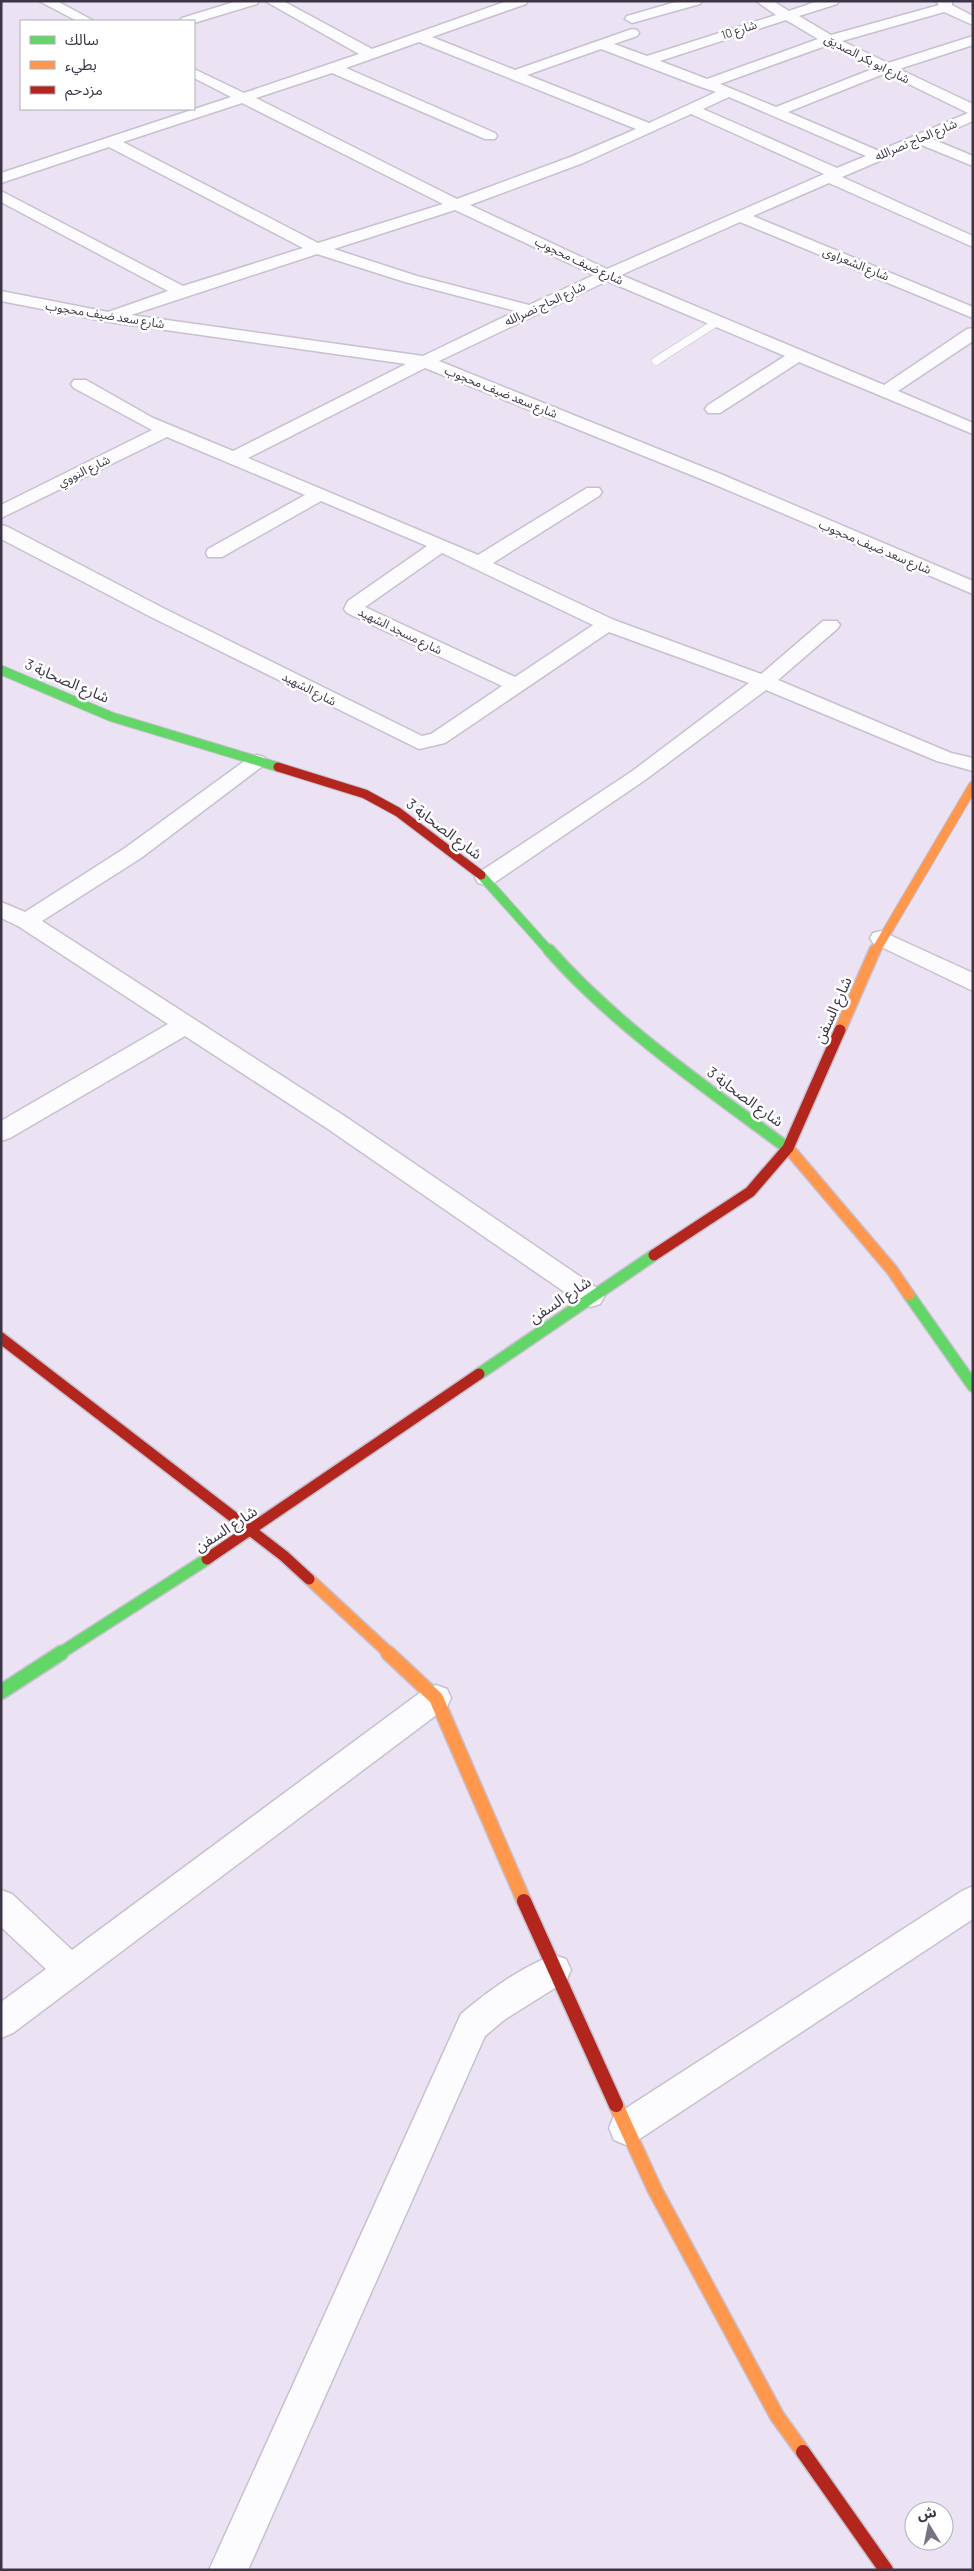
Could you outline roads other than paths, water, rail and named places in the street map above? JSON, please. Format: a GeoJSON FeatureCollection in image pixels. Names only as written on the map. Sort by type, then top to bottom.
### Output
{"type":"FeatureCollection","features":[{"type":"Feature","properties":{"kind":"street"},"geometry":{"type":"LineString","coordinates":[[46,1],[84,20]]}},
{"type":"Feature","properties":{"kind":"street"},"geometry":{"type":"LineString","coordinates":[[190,20],[252,1]]}},
{"type":"Feature","properties":{"kind":"street"},"geometry":{"type":"LineString","coordinates":[[272,1],[370,54]]}},
{"type":"Feature","properties":{"kind":"street"},"geometry":{"type":"LineString","coordinates":[[1,178],[333,68],[521,1]]}},
{"type":"Feature","properties":{"kind":"street"},"geometry":{"type":"LineString","coordinates":[[514,75],[601,44],[678,3],[695,1]]}},
{"type":"Feature","properties":{"kind":"street","name":"شارع ابو بكر الصديق"},"geometry":{"type":"LineString","coordinates":[[763,1],[829,40],[884,69],[973,110]]}},
{"type":"Feature","properties":{"kind":"street","name":"شارع 10"},"geometry":{"type":"LineString","coordinates":[[647,61],[785,14],[832,1]]}},
{"type":"Feature","properties":{"kind":"street"},"geometry":{"type":"LineString","coordinates":[[706,84],[829,40],[947,3],[973,21]]}},
{"type":"Feature","properties":{"kind":"street"},"geometry":{"type":"LineString","coordinates":[[418,37],[648,128]]}},
{"type":"Feature","properties":{"kind":"street"},"geometry":{"type":"LineString","coordinates":[[775,112],[884,69],[973,40]]}},
{"type":"Feature","properties":{"kind":"street"},"geometry":{"type":"LineString","coordinates":[[601,44],[729,92],[878,156]]}},
{"type":"Feature","properties":{"kind":"street"},"geometry":{"type":"LineString","coordinates":[[333,68],[490,136]]}},
{"type":"Feature","properties":{"kind":"street","name":"شارع ضيف محجوب"},"geometry":{"type":"LineString","coordinates":[[195,74],[456,204],[607,275],[973,429]]}},
{"type":"Feature","properties":{"kind":"street"},"geometry":{"type":"LineString","coordinates":[[109,318],[180,291],[456,204],[556,168],[729,92]]}},
{"type":"Feature","properties":{"kind":"street"},"geometry":{"type":"LineString","coordinates":[[691,108],[973,242]]}},
{"type":"Feature","properties":{"kind":"street","name":"شارع الحاج نصرالله"},"geometry":{"type":"LineString","coordinates":[[234,458],[424,361],[607,275],[833,175],[973,116]]}},
{"type":"Feature","properties":{"kind":"street"},"geometry":{"type":"LineString","coordinates":[[957,123],[973,129]]}},
{"type":"Feature","properties":{"kind":"street"},"geometry":{"type":"LineString","coordinates":[[919,139],[973,162]]}},
{"type":"Feature","properties":{"kind":"street"},"geometry":{"type":"LineString","coordinates":[[111,142],[315,248],[411,279],[532,310]]}},
{"type":"Feature","properties":{"kind":"street"},"geometry":{"type":"LineString","coordinates":[[1,196],[180,291]]}},
{"type":"Feature","properties":{"kind":"street","name":"شارع الشعراوى"},"geometry":{"type":"LineString","coordinates":[[739,216],[973,313]]}},
{"type":"Feature","properties":{"kind":"street"},"geometry":{"type":"LineString","coordinates":[[955,304],[973,296]]}},
{"type":"Feature","properties":{"kind":"street","name":"شارع سعد ضيف محجوب"},"geometry":{"type":"LineString","coordinates":[[7,301],[109,318],[424,361],[717,479],[973,588]]}},
{"type":"Feature","properties":{"kind":"street"},"geometry":{"type":"LineString","coordinates":[[884,393],[973,333]]}},
{"type":"Feature","properties":{"kind":"street"},"geometry":{"type":"LineString","coordinates":[[714,409],[797,356]]}},
{"type":"Feature","properties":{"kind":"street"},"geometry":{"type":"LineString","coordinates":[[80,384],[147,422],[481,562],[607,624],[764,682],[944,757],[973,765]]}},
{"type":"Feature","properties":{"kind":"street","name":"شارع النووي"},"geometry":{"type":"LineString","coordinates":[[1,512],[168,430]]}},
{"type":"Feature","properties":{"kind":"street"},"geometry":{"type":"LineString","coordinates":[[481,562],[592,492]]}},
{"type":"Feature","properties":{"kind":"street"},"geometry":{"type":"LineString","coordinates":[[215,553],[320,494]]}},
{"type":"Feature","properties":{"kind":"street","name":"شارع الشهيد"},"geometry":{"type":"LineString","coordinates":[[1,531],[158,613],[419,743],[438,739],[607,624]]}},
{"type":"Feature","properties":{"kind":"street","name":"شارع مسجد الشهيد"},"geometry":{"type":"LineString","coordinates":[[441,545],[355,605],[354,608],[517,686]]}},
{"type":"Feature","properties":{"kind":"street"},"geometry":{"type":"LineString","coordinates":[[486,878],[638,776],[764,682],[830,624]]}},
{"type":"Feature","properties":{"kind":"street","name":"شارع الصحابة 3"},"geometry":{"type":"LineString","coordinates":[[1,670],[112,717],[365,794],[398,812],[486,878],[568,972],[622,1023],[788,1148],[892,1270],[973,1386]]}},
{"type":"Feature","properties":{"kind":"street"},"geometry":{"type":"LineString","coordinates":[[26,921],[141,848],[257,761]]}},
{"type":"Feature","properties":{"kind":"street","name":"شارع السفن"},"geometry":{"type":"LineString","coordinates":[[1,1692],[252,1530],[591,1297],[750,1192],[788,1148],[881,938],[973,786]]}},
{"type":"Feature","properties":{"kind":"street"},"geometry":{"type":"LineString","coordinates":[[1,909],[26,921],[187,1024],[408,1170],[591,1297]]}},
{"type":"Feature","properties":{"kind":"street"},"geometry":{"type":"LineString","coordinates":[[881,938],[973,983]]}},
{"type":"Feature","properties":{"kind":"street"},"geometry":{"type":"LineString","coordinates":[[1,1132],[187,1024]]}},
{"type":"Feature","properties":{"kind":"street"},"geometry":{"type":"LineString","coordinates":[[1,1338],[50,1378],[284,1556],[436,1698],[554,1970],[655,2190],[777,2416],[886,2570]]}},
{"type":"Feature","properties":{"kind":"street"},"geometry":{"type":"LineString","coordinates":[[1,2022],[436,1698]]}},
{"type":"Feature","properties":{"kind":"street"},"geometry":{"type":"LineString","coordinates":[[626,2128],[973,1900]]}},
{"type":"Feature","properties":{"kind":"street"},"geometry":{"type":"LineString","coordinates":[[1,1905],[70,1970]]}},
{"type":"Feature","properties":{"kind":"street"},"geometry":{"type":"LineString","coordinates":[[228,2570],[473,2026],[492,2009],[554,1970]]}},
{"type":"Feature","properties":{"kind":"lane"},"geometry":{"type":"LineString","coordinates":[[656,361],[718,322]]}}]}
